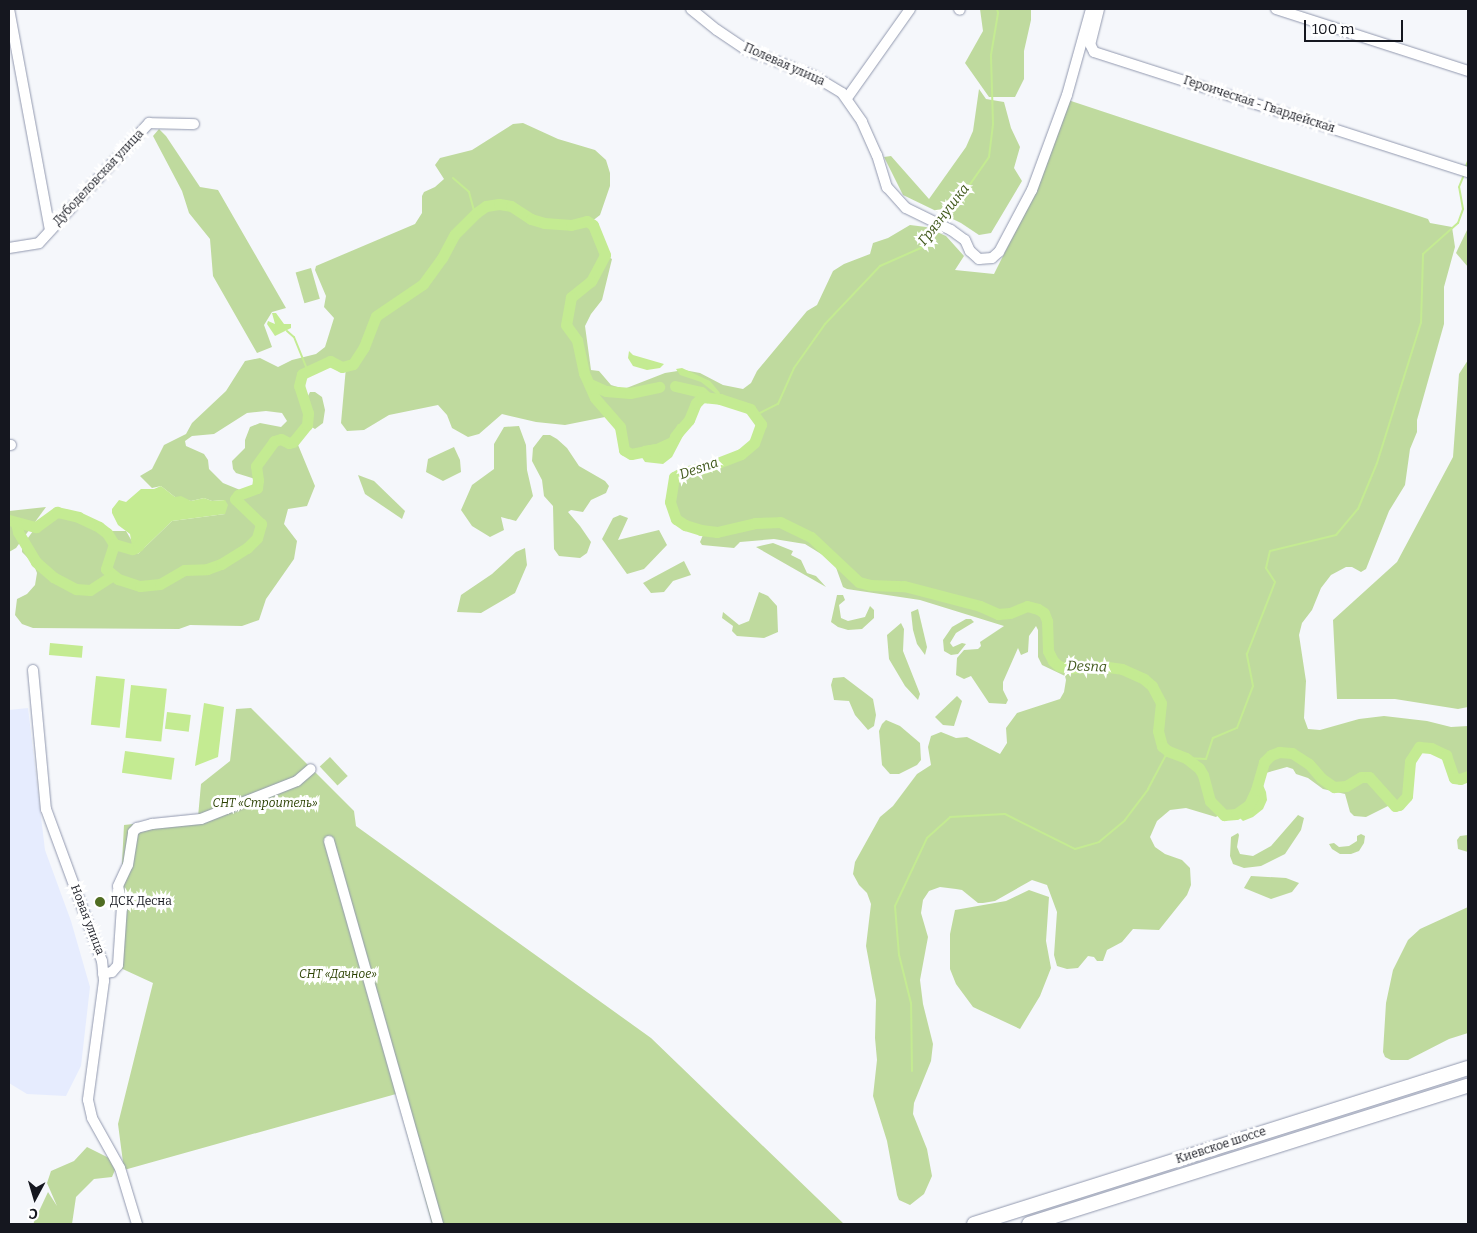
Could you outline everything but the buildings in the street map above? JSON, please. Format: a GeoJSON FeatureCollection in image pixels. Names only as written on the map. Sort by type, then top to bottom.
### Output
{"type":"FeatureCollection","features":[{"type":"Feature","properties":{"kind":"highway","name":"Киевское шоссе"},"geometry":{"type":"LineString","coordinates":[[974,1224],[1468,1068]]}},
{"type":"Feature","properties":{"kind":"highway","name":"Киевское шоссе"},"geometry":{"type":"LineString","coordinates":[[1029,1224],[1468,1086]]}},
{"type":"Feature","properties":{"kind":"street"},"geometry":{"type":"LineString","coordinates":[[9,9],[50,230]]}},
{"type":"Feature","properties":{"kind":"street","name":"Полевая улица"},"geometry":{"type":"LineString","coordinates":[[692,9],[716,30],[745,49],[814,76],[847,98],[862,122],[877,155],[886,187],[906,208],[952,230],[965,240],[970,251],[980,260],[992,258],[999,252],[1032,190],[1067,95],[1091,9]]}},
{"type":"Feature","properties":{"kind":"street"},"geometry":{"type":"LineString","coordinates":[[847,98],[910,9]]}},
{"type":"Feature","properties":{"kind":"street","name":"Героическая - Гвардейская"},"geometry":{"type":"LineString","coordinates":[[1099,9],[1090,44],[1094,52],[1468,172]]}},
{"type":"Feature","properties":{"kind":"street"},"geometry":{"type":"LineString","coordinates":[[1276,9],[1468,71]]}},
{"type":"Feature","properties":{"kind":"street","name":"Дубоделовская улица"},"geometry":{"type":"LineString","coordinates":[[9,248],[39,243],[149,123],[194,124]]}},
{"type":"Feature","properties":{"kind":"street","name":"Новая улица"},"geometry":{"type":"LineString","coordinates":[[33,670],[46,809],[100,953],[103,974],[88,1100],[92,1118],[120,1168],[137,1224]]}},
{"type":"Feature","properties":{"kind":"street","name":"Новая улица"},"geometry":{"type":"LineString","coordinates":[[103,974],[112,972],[118,965],[122,906],[118,886],[128,865],[133,832],[137,828],[152,824],[202,819],[297,781],[311,769]]}},
{"type":"Feature","properties":{"kind":"street"},"geometry":{"type":"LineString","coordinates":[[329,842],[438,1224]]}},
{"type":"Feature","properties":{"kind":"shaded area"},"geometry":{"type":"Polygon","coordinates":[[[272,313],[276,313],[284,324],[291,324],[291,328],[275,336],[267,324],[268,321],[275,324],[272,313]]]}},
{"type":"Feature","properties":{"kind":"shaded area"},"geometry":{"type":"Polygon","coordinates":[[[629,351],[633,355],[664,364],[660,368],[647,370],[633,366],[628,358],[629,351]]]}},
{"type":"Feature","properties":{"kind":"shaded area"},"geometry":{"type":"Polygon","coordinates":[[[682,368],[710,381],[720,393],[719,396],[701,382],[680,375],[676,369],[682,368]]]}},
{"type":"Feature","properties":{"kind":"shaded area"},"geometry":{"type":"Polygon","coordinates":[[[678,424],[683,424],[684,434],[672,457],[663,464],[645,462],[639,453],[643,446],[656,444],[669,438],[678,424]]]}},
{"type":"Feature","properties":{"kind":"shaded area"},"geometry":{"type":"Polygon","coordinates":[[[161,486],[175,497],[181,496],[191,501],[204,498],[212,501],[225,500],[228,505],[225,514],[172,521],[138,554],[133,552],[130,534],[118,525],[112,509],[119,500],[126,502],[141,489],[154,489],[161,486]]]}},
{"type":"Feature","properties":{"kind":"shaded area"},"geometry":{"type":"Polygon","coordinates":[[[50,643],[83,646],[82,658],[49,655],[50,643]]]}},
{"type":"Feature","properties":{"kind":"shaded area"},"geometry":{"type":"Polygon","coordinates":[[[96,676],[125,679],[120,728],[91,725],[96,676]]]}},
{"type":"Feature","properties":{"kind":"shaded area"},"geometry":{"type":"Polygon","coordinates":[[[131,685],[167,689],[161,741],[125,738],[131,685]]]}},
{"type":"Feature","properties":{"kind":"shaded area"},"geometry":{"type":"Polygon","coordinates":[[[204,703],[224,707],[218,757],[195,766],[204,703]]]}},
{"type":"Feature","properties":{"kind":"shaded area"},"geometry":{"type":"Polygon","coordinates":[[[28,708],[45,850],[71,921],[90,987],[81,1066],[66,1096],[27,1094],[9,1083],[9,710],[28,708]]]}},
{"type":"Feature","properties":{"kind":"shaded area"},"geometry":{"type":"Polygon","coordinates":[[[167,712],[191,715],[189,732],[165,729],[167,712]]]}},
{"type":"Feature","properties":{"kind":"shaded area"},"geometry":{"type":"Polygon","coordinates":[[[125,751],[175,758],[171,780],[122,773],[125,751]]]}},
{"type":"Feature","properties":{"kind":"shaded area"},"geometry":{"type":"Polygon","coordinates":[[[1258,783],[1263,785],[1267,800],[1263,809],[1253,817],[1243,821],[1236,814],[1249,805],[1258,783]]]}},
{"type":"Feature","properties":{"kind":"green space"},"geometry":{"type":"Polygon","coordinates":[[[980,9],[1031,9],[1031,20],[1024,51],[1024,79],[1015,97],[989,97],[965,63],[983,31],[980,9]]]}},
{"type":"Feature","properties":{"kind":"green space"},"geometry":{"type":"Polygon","coordinates":[[[979,89],[986,99],[1004,102],[1011,128],[1020,147],[1014,168],[1022,181],[991,233],[979,235],[961,223],[903,195],[884,157],[891,156],[929,199],[966,147],[973,131],[979,89]]]}},
{"type":"Feature","properties":{"kind":"green space"},"geometry":{"type":"Polygon","coordinates":[[[1068,100],[1428,219],[1430,223],[1452,227],[1455,247],[1444,287],[1444,324],[1417,420],[1417,432],[1410,449],[1405,485],[1389,511],[1366,569],[1361,572],[1352,567],[1346,567],[1331,575],[1321,588],[1312,610],[1302,623],[1299,635],[1306,681],[1304,718],[1308,729],[1320,730],[1359,719],[1384,716],[1427,721],[1451,727],[1468,726],[1468,776],[1460,779],[1454,778],[1446,755],[1423,746],[1414,753],[1410,761],[1407,796],[1402,803],[1395,806],[1392,804],[1366,817],[1354,816],[1350,812],[1345,794],[1323,789],[1308,778],[1296,774],[1293,769],[1287,767],[1266,773],[1260,771],[1256,790],[1249,805],[1236,814],[1221,813],[1216,817],[1186,808],[1170,810],[1157,821],[1150,837],[1155,847],[1165,854],[1182,860],[1190,868],[1191,885],[1187,895],[1159,930],[1133,929],[1122,942],[1107,950],[1103,961],[1097,961],[1094,957],[1088,956],[1078,968],[1067,969],[1057,966],[1054,955],[1057,912],[1047,885],[1032,880],[995,901],[983,903],[978,903],[962,890],[940,887],[929,891],[923,900],[921,913],[928,937],[920,980],[923,1004],[933,1044],[931,1061],[914,1103],[913,1114],[927,1149],[932,1176],[924,1194],[910,1205],[899,1200],[897,1195],[887,1141],[873,1096],[877,1060],[875,1038],[876,1000],[866,946],[871,904],[867,893],[859,885],[853,874],[855,862],[880,817],[893,806],[917,774],[931,765],[928,747],[931,736],[941,732],[956,738],[967,737],[1000,754],[1007,743],[1006,728],[1017,713],[1060,699],[1064,692],[1066,680],[1065,676],[1042,665],[1038,657],[1038,630],[1036,626],[1029,636],[1028,652],[1021,655],[1018,648],[1003,682],[1003,690],[1008,700],[1006,704],[989,703],[971,676],[964,679],[956,675],[957,658],[964,650],[978,649],[981,646],[980,642],[1004,626],[920,600],[847,589],[843,587],[834,562],[805,544],[774,539],[740,542],[734,548],[702,545],[700,542],[703,535],[730,534],[754,524],[717,532],[685,525],[672,513],[669,497],[672,481],[679,473],[704,468],[746,451],[756,439],[761,425],[750,409],[720,399],[702,397],[696,403],[689,420],[669,444],[641,454],[631,454],[624,450],[620,427],[610,416],[565,425],[536,422],[502,414],[479,434],[468,437],[452,428],[447,415],[438,405],[389,415],[364,430],[347,431],[341,423],[346,367],[329,361],[315,366],[302,374],[300,378],[300,390],[308,413],[307,425],[296,440],[315,486],[307,506],[288,509],[284,524],[297,541],[294,559],[266,599],[259,620],[242,626],[190,625],[179,629],[33,628],[22,624],[15,615],[17,599],[27,594],[35,585],[37,573],[33,563],[22,552],[22,546],[36,527],[57,512],[78,517],[107,533],[108,531],[126,531],[133,543],[132,549],[138,554],[172,521],[225,514],[224,500],[212,501],[204,498],[191,501],[175,497],[161,486],[152,488],[140,476],[152,469],[164,445],[186,434],[192,423],[226,391],[245,361],[260,358],[278,367],[292,360],[316,354],[325,347],[334,318],[324,307],[326,296],[315,270],[316,266],[415,224],[422,213],[422,196],[424,192],[435,187],[444,179],[435,165],[440,158],[472,150],[513,124],[523,123],[558,139],[595,150],[606,160],[610,173],[610,186],[600,215],[591,222],[605,255],[612,259],[602,300],[591,314],[585,326],[591,370],[599,371],[611,385],[624,389],[665,373],[684,370],[700,373],[723,385],[743,389],[751,383],[757,371],[807,311],[817,305],[833,271],[844,264],[870,254],[873,243],[888,238],[910,225],[926,227],[946,236],[964,256],[955,270],[994,274],[1037,188],[1068,100]],[[266,411],[247,413],[214,434],[192,436],[185,441],[186,446],[204,454],[208,460],[209,469],[223,483],[245,492],[257,488],[258,480],[236,473],[233,469],[232,461],[245,448],[245,440],[250,427],[260,423],[281,427],[287,421],[282,413],[266,411]]]}},
{"type":"Feature","properties":{"kind":"green space"},"geometry":{"type":"Polygon","coordinates":[[[159,129],[166,136],[200,187],[218,190],[286,308],[272,312],[264,325],[272,347],[257,353],[213,276],[210,239],[189,213],[182,191],[153,136],[159,129]]]}},
{"type":"Feature","properties":{"kind":"green space"},"geometry":{"type":"Polygon","coordinates":[[[1468,228],[1468,267],[1456,253],[1468,228]]]}},
{"type":"Feature","properties":{"kind":"green space"},"geometry":{"type":"Polygon","coordinates":[[[311,268],[320,299],[304,303],[296,272],[311,268]]]}},
{"type":"Feature","properties":{"kind":"green space"},"geometry":{"type":"Polygon","coordinates":[[[1468,360],[1468,707],[1458,709],[1395,699],[1337,699],[1333,620],[1397,562],[1453,457],[1459,374],[1468,360]]]}},
{"type":"Feature","properties":{"kind":"green space"},"geometry":{"type":"Polygon","coordinates":[[[310,392],[315,392],[322,397],[325,410],[323,423],[315,429],[310,426],[311,409],[306,400],[310,392]]]}},
{"type":"Feature","properties":{"kind":"green space"},"geometry":{"type":"Polygon","coordinates":[[[519,426],[526,445],[527,470],[533,496],[516,521],[501,517],[504,530],[490,537],[472,526],[461,510],[472,485],[494,469],[494,444],[504,427],[519,426]]]}},
{"type":"Feature","properties":{"kind":"green space"},"geometry":{"type":"Polygon","coordinates":[[[543,435],[550,435],[557,439],[567,448],[579,466],[605,481],[609,486],[606,493],[591,500],[583,512],[571,510],[568,512],[591,542],[587,553],[580,558],[559,556],[554,549],[553,506],[544,496],[542,480],[532,461],[533,448],[543,435]]]}},
{"type":"Feature","properties":{"kind":"green space"},"geometry":{"type":"Polygon","coordinates":[[[454,447],[460,460],[461,472],[443,481],[426,472],[428,459],[454,447]]]}},
{"type":"Feature","properties":{"kind":"green space"},"geometry":{"type":"Polygon","coordinates":[[[358,475],[374,481],[405,511],[402,519],[365,494],[358,475]]]}},
{"type":"Feature","properties":{"kind":"green space"},"geometry":{"type":"Polygon","coordinates":[[[46,507],[16,548],[9,552],[9,511],[46,507]]]}},
{"type":"Feature","properties":{"kind":"green space"},"geometry":{"type":"Polygon","coordinates":[[[620,515],[628,518],[618,540],[659,530],[667,545],[644,569],[627,574],[602,539],[613,518],[620,515]]]}},
{"type":"Feature","properties":{"kind":"green space"},"geometry":{"type":"Polygon","coordinates":[[[773,543],[793,551],[791,555],[801,560],[807,573],[816,576],[826,587],[756,547],[773,543]]]}},
{"type":"Feature","properties":{"kind":"green space"},"geometry":{"type":"Polygon","coordinates":[[[525,548],[527,565],[515,593],[481,613],[457,612],[461,595],[492,574],[516,552],[525,548]]]}},
{"type":"Feature","properties":{"kind":"green space"},"geometry":{"type":"Polygon","coordinates":[[[684,561],[691,575],[673,581],[664,592],[651,593],[643,583],[684,561]]]}},
{"type":"Feature","properties":{"kind":"green space"},"geometry":{"type":"Polygon","coordinates":[[[759,592],[768,596],[777,606],[778,632],[764,638],[737,636],[732,631],[733,626],[722,618],[723,612],[739,625],[749,621],[759,592]]]}},
{"type":"Feature","properties":{"kind":"green space"},"geometry":{"type":"Polygon","coordinates":[[[837,595],[843,595],[845,600],[839,605],[841,618],[848,621],[865,617],[870,606],[874,610],[874,618],[862,629],[848,630],[838,627],[831,622],[837,595]]]}},
{"type":"Feature","properties":{"kind":"green space"},"geometry":{"type":"Polygon","coordinates":[[[918,609],[927,647],[925,655],[917,644],[913,630],[911,612],[918,609]]]}},
{"type":"Feature","properties":{"kind":"green space"},"geometry":{"type":"Polygon","coordinates":[[[966,619],[971,619],[974,622],[956,633],[950,643],[953,647],[962,643],[966,644],[958,654],[951,655],[944,651],[943,640],[952,627],[966,619]]]}},
{"type":"Feature","properties":{"kind":"green space"},"geometry":{"type":"Polygon","coordinates":[[[901,623],[904,629],[903,651],[920,694],[918,700],[905,686],[889,659],[887,635],[901,623]]]}},
{"type":"Feature","properties":{"kind":"green space"},"geometry":{"type":"Polygon","coordinates":[[[844,677],[873,699],[876,715],[874,726],[868,730],[855,715],[849,701],[834,700],[831,685],[833,678],[844,677]]]}},
{"type":"Feature","properties":{"kind":"green space"},"geometry":{"type":"Polygon","coordinates":[[[957,696],[962,701],[954,726],[943,725],[935,717],[957,696]]]}},
{"type":"Feature","properties":{"kind":"green space","name":"СНТ «Дачное»"},"geometry":{"type":"Polygon","coordinates":[[[251,708],[354,811],[356,826],[651,1038],[844,1224],[432,1224],[396,1094],[124,1170],[118,1124],[153,983],[114,965],[119,919],[124,825],[198,817],[201,784],[230,761],[236,709],[251,708]]]}},
{"type":"Feature","properties":{"kind":"green space"},"geometry":{"type":"Polygon","coordinates":[[[886,720],[900,726],[920,743],[921,760],[917,765],[899,774],[890,774],[882,765],[879,731],[886,720]]]}},
{"type":"Feature","properties":{"kind":"green space"},"geometry":{"type":"Polygon","coordinates":[[[330,757],[348,776],[337,786],[320,767],[330,757]]]}},
{"type":"Feature","properties":{"kind":"green space"},"geometry":{"type":"Polygon","coordinates":[[[1298,815],[1304,818],[1301,830],[1285,854],[1261,866],[1244,868],[1233,864],[1230,856],[1231,837],[1238,833],[1237,847],[1240,854],[1253,856],[1271,846],[1298,815]]]}},
{"type":"Feature","properties":{"kind":"green space"},"geometry":{"type":"Polygon","coordinates":[[[1361,834],[1365,836],[1364,843],[1359,851],[1351,854],[1340,854],[1332,849],[1329,844],[1334,843],[1339,847],[1349,846],[1357,841],[1357,836],[1361,834]]]}},
{"type":"Feature","properties":{"kind":"green space"},"geometry":{"type":"Polygon","coordinates":[[[1468,835],[1468,852],[1458,849],[1457,840],[1460,836],[1468,835]]]}},
{"type":"Feature","properties":{"kind":"green space"},"geometry":{"type":"Polygon","coordinates":[[[1251,876],[1286,878],[1299,883],[1292,892],[1271,899],[1244,888],[1251,876]]]}},
{"type":"Feature","properties":{"kind":"green space"},"geometry":{"type":"Polygon","coordinates":[[[1029,890],[1049,897],[1046,941],[1051,968],[1040,996],[1020,1029],[973,1007],[956,984],[950,969],[950,934],[955,910],[1006,901],[1029,890]]]}},
{"type":"Feature","properties":{"kind":"green space"},"geometry":{"type":"Polygon","coordinates":[[[1468,907],[1468,1033],[1449,1039],[1408,1060],[1391,1060],[1385,1057],[1383,1052],[1386,1003],[1393,970],[1408,940],[1420,929],[1468,907]]]}},
{"type":"Feature","properties":{"kind":"green space"},"geometry":{"type":"Polygon","coordinates":[[[87,1147],[109,1158],[115,1170],[112,1177],[94,1179],[76,1197],[72,1224],[33,1224],[48,1192],[57,1206],[47,1183],[51,1171],[74,1161],[87,1147]]]}},
{"type":"Feature","properties":{"kind":"waterway","name":"Грязнушка"},"geometry":{"type":"LineString","coordinates":[[943,223],[989,157],[993,124],[991,55],[998,13],[997,9]]}},
{"type":"Feature","properties":{"kind":"waterway"},"geometry":{"type":"LineString","coordinates":[[1466,166],[1468,161]]}},
{"type":"Feature","properties":{"kind":"waterway"},"geometry":{"type":"LineString","coordinates":[[1186,758],[1206,759],[1213,738],[1237,728],[1253,686],[1247,654],[1275,582],[1266,568],[1270,551],[1336,535],[1358,509],[1377,463],[1421,323],[1423,254],[1458,223],[1463,209],[1459,187],[1463,177]]}},
{"type":"Feature","properties":{"kind":"waterway"},"geometry":{"type":"LineString","coordinates":[[453,178],[469,192],[475,215]]}},
{"type":"Feature","properties":{"kind":"waterway","name":"Desna"},"geometry":{"type":"LineString","coordinates":[[9,520],[36,527],[57,512],[78,517],[99,527],[107,533],[114,544],[106,569],[118,579],[140,586],[160,584],[184,570],[207,569],[221,564],[247,548],[257,538],[261,524],[235,499],[238,495],[257,488],[256,466],[274,441],[281,439],[289,443],[293,442],[307,425],[308,413],[299,386],[302,374],[330,361],[342,367],[353,364],[364,347],[376,316],[423,284],[442,258],[455,234],[476,213],[486,206],[499,204],[511,206],[531,219],[544,223],[571,225],[587,221],[593,225],[605,255],[591,281],[571,297],[566,325],[577,340],[584,373],[595,398],[620,427],[624,450],[631,454],[656,449]]}},
{"type":"Feature","properties":{"kind":"waterway","name":"Грязнушка"},"geometry":{"type":"LineString","coordinates":[[756,415],[778,404],[794,368],[825,324],[880,266],[923,247],[938,229]]}},
{"type":"Feature","properties":{"kind":"waterway"},"geometry":{"type":"LineString","coordinates":[[287,331],[294,337],[307,370]]}},
{"type":"Feature","properties":{"kind":"waterway"},"geometry":{"type":"LineString","coordinates":[[590,384],[606,391],[630,393],[659,387]]}},
{"type":"Feature","properties":{"kind":"waterway"},"geometry":{"type":"LineString","coordinates":[[675,386],[701,392],[707,397]]}},
{"type":"Feature","properties":{"kind":"waterway","name":"Desna"},"geometry":{"type":"LineString","coordinates":[[675,436],[689,420],[696,403],[702,397],[720,399],[750,409],[761,424],[754,443],[741,454],[704,468],[683,472],[674,477],[670,502],[676,519],[685,525],[717,532],[755,523],[780,522],[811,537],[859,582],[870,585],[904,586],[980,606],[998,614],[1010,613],[1027,606],[1038,609],[1044,613],[1047,621],[1048,651],[1053,661],[1059,666],[1068,668],[1101,666],[1122,669],[1144,679],[1152,686],[1161,703],[1158,731],[1162,746],[1168,751],[1186,758],[1199,768],[1203,775],[1210,801],[1224,815],[1236,814],[1249,805],[1256,790],[1264,762],[1271,755],[1279,752],[1292,753],[1309,764],[1321,778],[1334,787],[1346,786],[1361,777],[1369,777],[1395,806],[1399,805],[1407,796],[1410,761],[1419,747],[1431,748],[1446,755],[1454,778],[1460,779],[1468,776]]}},
{"type":"Feature","properties":{"kind":"waterway","name":"Desna"},"geometry":{"type":"LineString","coordinates":[[16,523],[18,532],[36,562],[53,577],[76,589],[90,590],[113,575]]}},
{"type":"Feature","properties":{"kind":"waterway","name":"Desna"},"geometry":{"type":"LineString","coordinates":[[114,544],[132,549],[138,546],[142,540]]}},
{"type":"Feature","properties":{"kind":"waterway"},"geometry":{"type":"LineString","coordinates":[[912,1071],[911,1003],[899,955],[895,906],[927,838],[950,817],[1005,814],[1075,849],[1099,842],[1125,820],[1148,789],[1168,751]]}},
{"type":"Feature","properties":{"kind":"place","name":"ДСК Десна"},"geometry":{"type":"Point","coordinates":[100,902]}},
{"type":"Feature","properties":{"kind":"park label","name":"СНТ «Строитель»"},"geometry":{"type":"Point","coordinates":[265,804]}}]}
